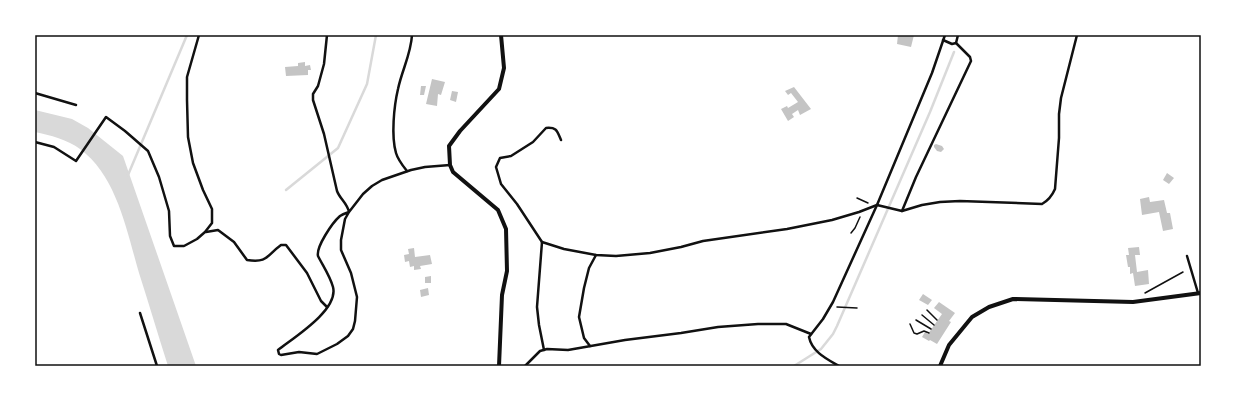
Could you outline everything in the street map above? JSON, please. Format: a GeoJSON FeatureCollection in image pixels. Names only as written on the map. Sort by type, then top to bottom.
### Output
{"type":"FeatureCollection","features":[{"type":"Feature","properties":{"kind":"street"},"geometry":{"type":"LineString","coordinates":[[499,366],[502,300],[507,271],[506,229],[498,210],[453,172],[450,165],[449,146],[460,131],[499,89],[504,68],[501,35]]}},
{"type":"Feature","properties":{"kind":"street"},"geometry":{"type":"LineString","coordinates":[[940,366],[949,345],[972,317],[989,307],[1013,298],[1089,302],[1133,302],[1200,293]]}},
{"type":"Feature","properties":{"kind":"lane"},"geometry":{"type":"LineString","coordinates":[[35,142],[54,147],[76,161],[106,117],[148,151],[163,190],[168,211],[170,236],[174,246],[184,246],[197,239],[212,223],[212,210],[193,163],[188,137],[186,100],[187,77],[199,35]]}},
{"type":"Feature","properties":{"kind":"lane"},"geometry":{"type":"LineString","coordinates":[[327,35],[324,64],[313,100],[324,134],[337,191],[339,196],[347,205],[349,212]]}},
{"type":"Feature","properties":{"kind":"lane"},"geometry":{"type":"LineString","coordinates":[[407,171],[399,160],[393,142],[398,89],[411,45],[412,35]]}},
{"type":"Feature","properties":{"kind":"lane"},"geometry":{"type":"LineString","coordinates":[[838,366],[822,356],[810,343],[809,337],[834,302],[877,205],[932,73],[945,35]]}},
{"type":"Feature","properties":{"kind":"lane"},"geometry":{"type":"LineString","coordinates":[[956,43],[958,35]]}},
{"type":"Feature","properties":{"kind":"lane"},"geometry":{"type":"LineString","coordinates":[[542,242],[564,249],[596,255],[616,256],[650,253],[703,241],[787,229],[832,220],[877,205],[902,210],[940,202],[967,201],[1042,204],[1048,201],[1054,189],[1061,98],[1077,35]]}},
{"type":"Feature","properties":{"kind":"lane"},"geometry":{"type":"LineString","coordinates":[[902,210],[971,61],[970,57],[956,43],[952,44],[943,40]]}},
{"type":"Feature","properties":{"kind":"lane"},"geometry":{"type":"LineString","coordinates":[[35,93],[76,104]]}},
{"type":"Feature","properties":{"kind":"lane"},"geometry":{"type":"LineString","coordinates":[[544,350],[537,307],[542,242],[517,204],[501,184],[496,167],[500,158],[511,156],[533,142],[546,128],[553,127],[557,130],[561,140]]}},
{"type":"Feature","properties":{"kind":"lane"},"geometry":{"type":"LineString","coordinates":[[349,212],[341,215],[336,220],[322,240],[317,252],[333,288],[330,303],[312,325],[278,350],[279,354],[281,355],[298,352],[317,354],[337,344],[348,336],[353,328],[357,298],[351,273],[341,250],[342,233],[345,219],[363,194],[382,180],[407,171],[425,167],[450,165]]}},
{"type":"Feature","properties":{"kind":"lane"},"geometry":{"type":"LineString","coordinates":[[205,232],[218,230],[234,242],[246,260],[258,262],[266,258],[281,245],[286,245],[307,273],[321,301],[327,307]]}},
{"type":"Feature","properties":{"kind":"lane"},"geometry":{"type":"LineString","coordinates":[[590,346],[584,338],[579,317],[589,268],[596,255]]}},
{"type":"Feature","properties":{"kind":"lane"},"geometry":{"type":"LineString","coordinates":[[1187,256],[1200,293]]}},
{"type":"Feature","properties":{"kind":"lane"},"geometry":{"type":"LineString","coordinates":[[140,313],[157,366]]}},
{"type":"Feature","properties":{"kind":"lane"},"geometry":{"type":"LineString","coordinates":[[525,366],[540,351],[544,350],[568,350],[718,327],[758,324],[786,324],[811,334]]}},
{"type":"Feature","properties":{"kind":"path"},"geometry":{"type":"LineString","coordinates":[[856,198],[866,201],[872,206]]}},
{"type":"Feature","properties":{"kind":"path"},"geometry":{"type":"LineString","coordinates":[[851,233],[862,213],[866,209]]}},
{"type":"Feature","properties":{"kind":"path"},"geometry":{"type":"LineString","coordinates":[[1140,295],[1183,272]]}},
{"type":"Feature","properties":{"kind":"path"},"geometry":{"type":"LineString","coordinates":[[838,307],[857,308]]}},
{"type":"Feature","properties":{"kind":"path"},"geometry":{"type":"LineString","coordinates":[[927,310],[938,320]]}},
{"type":"Feature","properties":{"kind":"path"},"geometry":{"type":"LineString","coordinates":[[922,315],[934,325]]}},
{"type":"Feature","properties":{"kind":"path"},"geometry":{"type":"LineString","coordinates":[[916,320],[931,329]]}},
{"type":"Feature","properties":{"kind":"path"},"geometry":{"type":"LineString","coordinates":[[910,324],[914,333],[917,334],[924,331],[929,333]]}},
{"type":"Feature","properties":{"kind":"shaded area"},"geometry":{"type":"Polygon","coordinates":[[[35,110],[72,119],[88,128],[123,156],[196,366],[168,366],[125,223],[112,189],[93,160],[80,149],[59,138],[35,132],[35,110]]]}},
{"type":"Feature","properties":{"kind":"building"},"geometry":{"type":"Polygon","coordinates":[[[898,35],[914,35],[911,47],[897,44],[898,35]]]}},
{"type":"Feature","properties":{"kind":"building"},"geometry":{"type":"Polygon","coordinates":[[[305,62],[305,66],[310,65],[311,70],[308,70],[308,75],[286,76],[285,67],[298,66],[298,63],[305,62]]]}},
{"type":"Feature","properties":{"kind":"building"},"geometry":{"type":"Polygon","coordinates":[[[432,79],[445,82],[441,95],[438,94],[437,106],[426,104],[432,79]]]}},
{"type":"Feature","properties":{"kind":"building"},"geometry":{"type":"Polygon","coordinates":[[[421,86],[426,86],[424,95],[420,95],[421,86]]]}},
{"type":"Feature","properties":{"kind":"building"},"geometry":{"type":"Polygon","coordinates":[[[794,87],[811,109],[800,115],[798,110],[792,114],[794,117],[788,121],[781,109],[787,106],[788,108],[798,102],[791,93],[788,95],[785,91],[794,87]]]}},
{"type":"Feature","properties":{"kind":"building"},"geometry":{"type":"Polygon","coordinates":[[[452,91],[458,92],[456,102],[450,100],[452,91]]]}},
{"type":"Feature","properties":{"kind":"building"},"geometry":{"type":"Polygon","coordinates":[[[936,144],[942,146],[944,149],[941,152],[937,151],[934,147],[936,144]]]}},
{"type":"Feature","properties":{"kind":"building"},"geometry":{"type":"Polygon","coordinates":[[[1167,173],[1174,178],[1169,184],[1163,180],[1167,173]]]}},
{"type":"Feature","properties":{"kind":"building"},"geometry":{"type":"Polygon","coordinates":[[[1149,197],[1150,202],[1164,200],[1167,213],[1170,213],[1173,229],[1163,231],[1159,212],[1142,215],[1140,199],[1149,197]]]}},
{"type":"Feature","properties":{"kind":"building"},"geometry":{"type":"Polygon","coordinates":[[[1139,247],[1140,255],[1135,255],[1137,272],[1148,270],[1149,284],[1135,286],[1133,273],[1130,274],[1130,267],[1128,267],[1126,255],[1129,255],[1128,248],[1139,247]]]}},
{"type":"Feature","properties":{"kind":"building"},"geometry":{"type":"Polygon","coordinates":[[[414,248],[415,257],[430,255],[432,264],[420,266],[421,269],[414,270],[414,266],[410,267],[409,261],[405,262],[404,255],[409,254],[408,249],[414,248]]]}},
{"type":"Feature","properties":{"kind":"building"},"geometry":{"type":"Polygon","coordinates":[[[431,276],[431,283],[425,283],[425,277],[431,276]]]}},
{"type":"Feature","properties":{"kind":"building"},"geometry":{"type":"Polygon","coordinates":[[[428,288],[429,295],[421,297],[420,290],[428,288]]]}},
{"type":"Feature","properties":{"kind":"building"},"geometry":{"type":"Polygon","coordinates":[[[923,294],[932,300],[928,305],[919,300],[923,294]]]}},
{"type":"Feature","properties":{"kind":"building"},"geometry":{"type":"Polygon","coordinates":[[[939,302],[955,313],[937,344],[922,337],[925,332],[928,334],[942,314],[934,308],[939,302]]]}},
{"type":"Feature","properties":{"kind":"waterway"},"geometry":{"type":"LineString","coordinates":[[128,175],[187,35]]}},
{"type":"Feature","properties":{"kind":"waterway"},"geometry":{"type":"LineString","coordinates":[[286,190],[338,148],[367,84],[376,35]]}},
{"type":"Feature","properties":{"kind":"waterway"},"geometry":{"type":"LineString","coordinates":[[794,366],[821,349],[833,334],[930,112],[954,52]]}}]}
